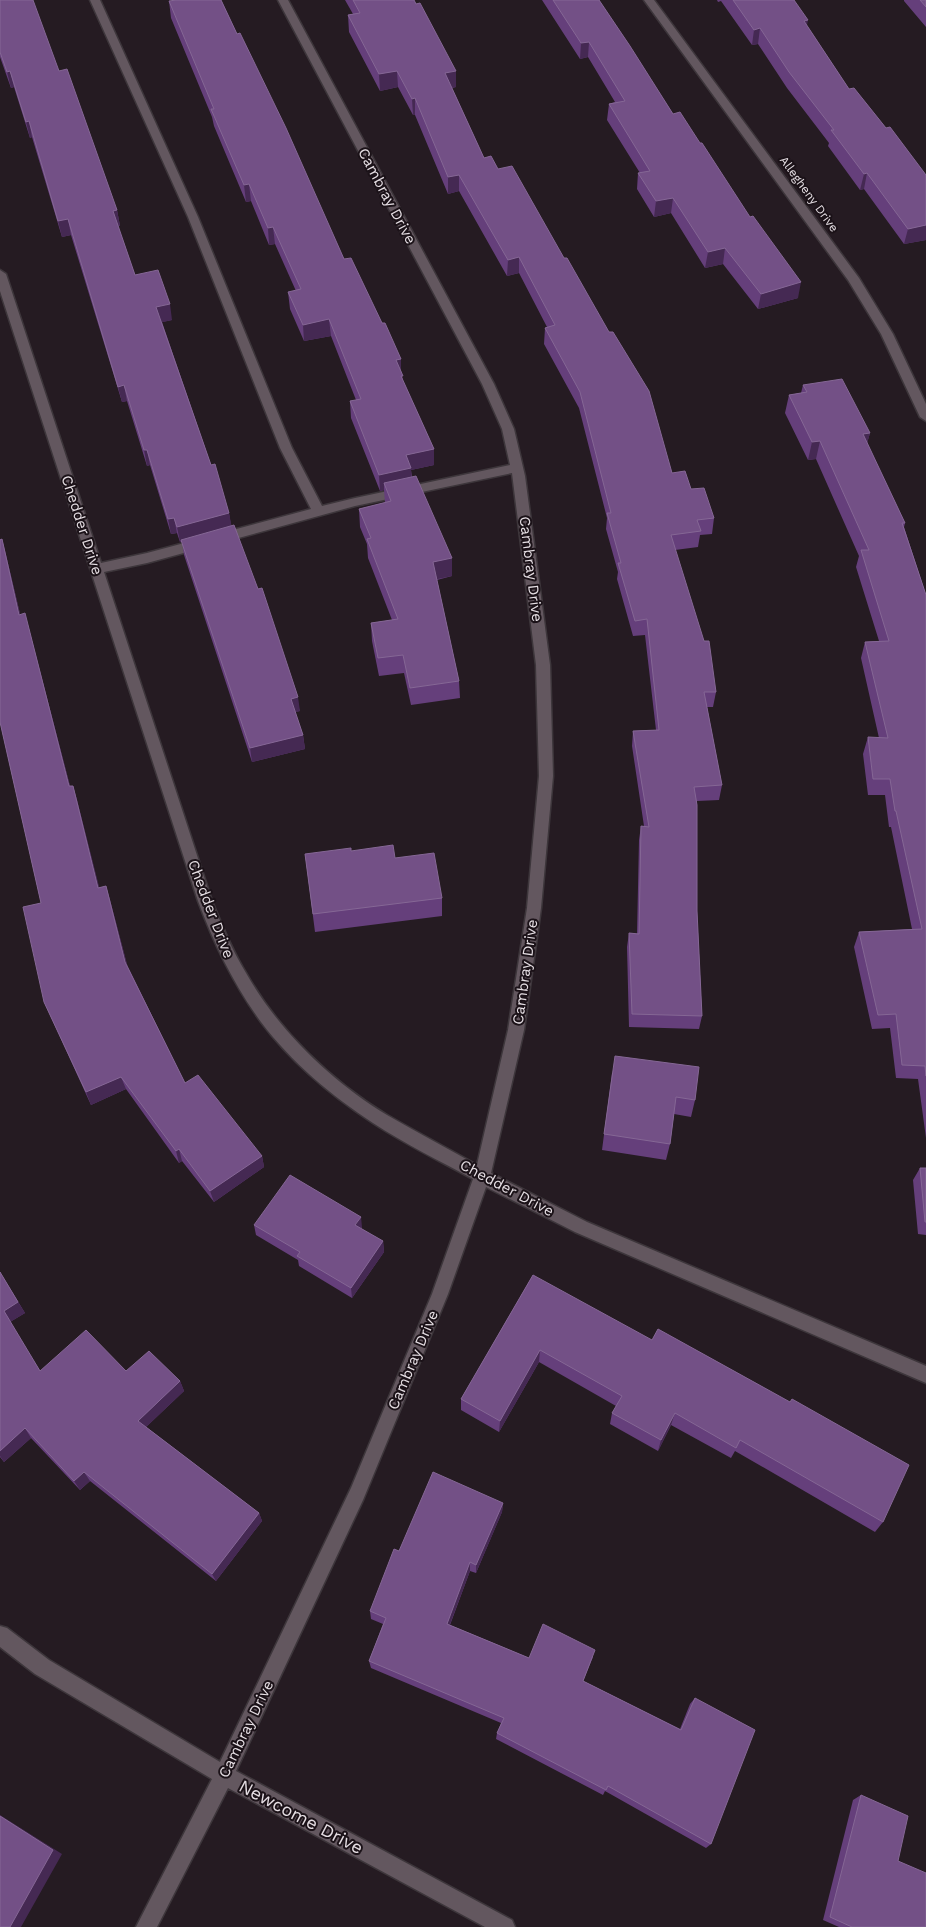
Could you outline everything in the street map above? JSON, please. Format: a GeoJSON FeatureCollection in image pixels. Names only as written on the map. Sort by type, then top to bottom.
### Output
{"type":"FeatureCollection","features":[{"type":"Feature","properties":{"kind":"street"},"geometry":{"type":"LineString","coordinates":[[95,0],[193,217],[286,448],[319,512]]}},
{"type":"Feature","properties":{"kind":"street","name":"Cambray Drive"},"geometry":{"type":"LineString","coordinates":[[146,1927],[224,1775],[357,1494],[440,1294],[482,1176],[516,1030],[534,908],[546,776],[543,665],[517,468],[508,429],[488,384],[283,0]]}},
{"type":"Feature","properties":{"kind":"street","name":"Allegheny Drive"},"geometry":{"type":"LineString","coordinates":[[648,0],[853,278],[887,334],[926,417]]}},
{"type":"Feature","properties":{"kind":"street","name":"Chedder Drive"},"geometry":{"type":"LineString","coordinates":[[0,274],[205,901],[220,939],[241,979],[267,1018],[300,1054],[338,1088],[380,1119],[512,1193],[582,1227],[926,1375]]}},
{"type":"Feature","properties":{"kind":"street"},"geometry":{"type":"LineString","coordinates":[[96,569],[147,558],[355,502],[517,468]]}},
{"type":"Feature","properties":{"kind":"street","name":"Newcome Drive"},"geometry":{"type":"LineString","coordinates":[[0,1635],[42,1667],[224,1775],[505,1927]]}},
{"type":"Feature","properties":{"kind":"building"},"geometry":{"type":"Polygon","coordinates":[[[0,0],[33,0],[59,71],[67,69],[117,210],[113,211],[135,275],[158,270],[170,304],[156,307],[211,465],[215,464],[229,513],[177,527],[174,518],[168,519],[147,450],[144,450],[124,385],[118,387],[68,219],[58,221],[29,121],[26,122],[10,71],[7,72],[0,52],[0,0]]]}},
{"type":"Feature","properties":{"kind":"building"},"geometry":{"type":"Polygon","coordinates":[[[221,0],[237,34],[240,33],[286,128],[344,259],[351,258],[382,323],[385,323],[401,359],[396,360],[403,376],[401,376],[434,449],[406,455],[411,468],[379,475],[350,401],[361,399],[329,319],[303,325],[288,292],[301,289],[273,227],[268,228],[249,184],[244,185],[211,109],[214,109],[169,1],[221,0]]]}},
{"type":"Feature","properties":{"kind":"building"},"geometry":{"type":"Polygon","coordinates":[[[353,0],[414,0],[416,4],[420,3],[456,71],[445,73],[484,158],[491,156],[498,169],[512,166],[564,258],[567,258],[609,332],[613,332],[649,391],[672,473],[685,471],[691,489],[704,488],[714,518],[697,520],[701,531],[671,535],[704,641],[709,641],[716,692],[704,692],[722,785],[694,787],[697,805],[697,911],[702,1016],[632,1014],[629,933],[639,934],[641,826],[649,827],[633,731],[659,730],[647,619],[635,621],[618,563],[621,563],[607,513],[611,513],[580,392],[545,328],[555,325],[519,257],[508,260],[459,175],[448,177],[415,98],[412,99],[397,71],[379,74],[348,15],[360,13],[353,0]]]}},
{"type":"Feature","properties":{"kind":"building"},"geometry":{"type":"Polygon","coordinates":[[[553,0],[599,0],[673,114],[680,112],[750,217],[753,216],[801,282],[761,294],[725,248],[708,252],[673,198],[656,201],[638,173],[650,171],[609,104],[625,101],[589,42],[581,43],[553,0]]]}},
{"type":"Feature","properties":{"kind":"building"},"geometry":{"type":"Polygon","coordinates":[[[733,0],[794,0],[808,20],[804,21],[849,89],[854,88],[886,128],[890,127],[926,175],[926,225],[908,229],[867,173],[864,174],[831,130],[834,130],[789,72],[760,28],[754,30],[733,0]]]}},
{"type":"Feature","properties":{"kind":"building"},"geometry":{"type":"Polygon","coordinates":[[[920,0],[926,0],[926,7],[920,0]]]}},
{"type":"Feature","properties":{"kind":"building"},"geometry":{"type":"Polygon","coordinates":[[[842,379],[870,433],[863,434],[905,523],[902,523],[926,595],[926,1076],[925,1066],[902,1065],[896,1014],[878,1015],[859,932],[922,929],[895,811],[890,779],[873,779],[868,737],[888,738],[865,642],[889,641],[861,550],[869,550],[820,441],[812,442],[789,395],[807,392],[803,385],[842,379]]]}},
{"type":"Feature","properties":{"kind":"building"},"geometry":{"type":"Polygon","coordinates":[[[416,476],[452,558],[433,562],[459,681],[410,688],[403,655],[378,658],[371,623],[398,619],[367,539],[371,538],[359,509],[391,501],[384,483],[416,476]]]}},
{"type":"Feature","properties":{"kind":"building"},"geometry":{"type":"Polygon","coordinates":[[[234,525],[258,589],[262,588],[298,697],[291,699],[303,735],[250,748],[181,540],[234,525]]]}},
{"type":"Feature","properties":{"kind":"building"},"geometry":{"type":"Polygon","coordinates":[[[2,539],[19,615],[25,613],[69,786],[73,786],[98,888],[106,886],[125,962],[185,1083],[198,1075],[262,1156],[210,1191],[179,1149],[176,1151],[121,1077],[86,1092],[44,1002],[23,907],[41,903],[0,722],[0,540],[2,539]]]}},
{"type":"Feature","properties":{"kind":"building"},"geometry":{"type":"Polygon","coordinates":[[[393,845],[395,858],[434,853],[442,898],[313,914],[305,854],[351,848],[351,851],[393,845]]]}},
{"type":"Feature","properties":{"kind":"building"},"geometry":{"type":"Polygon","coordinates":[[[615,1056],[699,1067],[695,1100],[676,1097],[670,1144],[604,1134],[615,1056]]]}},
{"type":"Feature","properties":{"kind":"building"},"geometry":{"type":"Polygon","coordinates":[[[920,1168],[926,1168],[926,1222],[925,1222],[920,1168]]]}},
{"type":"Feature","properties":{"kind":"building"},"geometry":{"type":"Polygon","coordinates":[[[290,1175],[361,1217],[355,1225],[383,1241],[351,1288],[297,1256],[300,1252],[254,1225],[290,1175]]]}},
{"type":"Feature","properties":{"kind":"building"},"geometry":{"type":"Polygon","coordinates":[[[0,1272],[18,1302],[4,1311],[40,1371],[86,1330],[126,1371],[149,1351],[180,1381],[138,1421],[259,1513],[212,1574],[84,1472],[74,1481],[25,1428],[0,1451],[0,1272]]]}},
{"type":"Feature","properties":{"kind":"building"},"geometry":{"type":"Polygon","coordinates":[[[533,1275],[652,1340],[658,1329],[790,1402],[792,1399],[909,1465],[883,1522],[740,1440],[736,1448],[675,1413],[661,1440],[612,1413],[622,1396],[540,1350],[500,1421],[461,1399],[533,1275]]]}},
{"type":"Feature","properties":{"kind":"building"},"geometry":{"type":"Polygon","coordinates":[[[433,1472],[503,1503],[476,1565],[470,1562],[447,1624],[529,1658],[543,1624],[595,1650],[583,1681],[681,1730],[695,1698],[755,1730],[711,1844],[608,1786],[606,1790],[497,1733],[504,1718],[369,1661],[386,1618],[370,1611],[394,1549],[399,1551],[433,1472]]]}},
{"type":"Feature","properties":{"kind":"building"},"geometry":{"type":"Polygon","coordinates":[[[861,1795],[908,1816],[898,1861],[926,1873],[926,1927],[852,1927],[830,1917],[861,1795]]]}},
{"type":"Feature","properties":{"kind":"building"},"geometry":{"type":"Polygon","coordinates":[[[0,1816],[53,1850],[10,1927],[0,1927],[0,1816]]]}}]}
